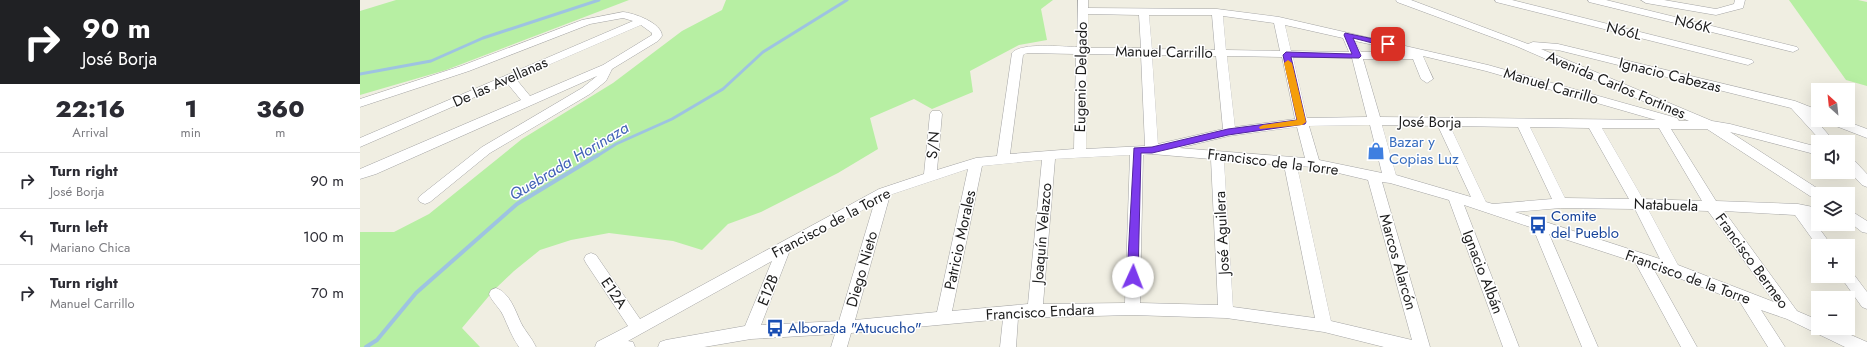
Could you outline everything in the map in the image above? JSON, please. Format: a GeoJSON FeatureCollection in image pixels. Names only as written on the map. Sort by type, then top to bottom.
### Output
{"type":"FeatureCollection","features":[{"type":"Feature","properties":{"kind":"street","name":"Avenida Carlos Fortines"},"geometry":{"type":"LineString","coordinates":[[1401,0],[1520,44],[1710,125],[1811,190]]}},
{"type":"Feature","properties":{"kind":"street","name":"N66L"},"geometry":{"type":"LineString","coordinates":[[1500,0],[1748,62]]}},
{"type":"Feature","properties":{"kind":"street","name":"N66K"},"geometry":{"type":"LineString","coordinates":[[1593,0],[1793,49]]}},
{"type":"Feature","properties":{"kind":"street"},"geometry":{"type":"LineString","coordinates":[[1646,0],[1716,12],[1739,6],[1740,0]]}},
{"type":"Feature","properties":{"kind":"street"},"geometry":{"type":"LineString","coordinates":[[1083,6],[1144,12],[1216,12],[1279,20],[1347,35],[1416,53],[1427,79]]}},
{"type":"Feature","properties":{"kind":"street","name":"Eugenio Delgado"},"geometry":{"type":"LineString","coordinates":[[1080,153],[1083,6]]}},
{"type":"Feature","properties":{"kind":"street"},"geometry":{"type":"LineString","coordinates":[[1144,12],[1148,52],[1152,150]]}},
{"type":"Feature","properties":{"kind":"street"},"geometry":{"type":"LineString","coordinates":[[1216,12],[1228,132]]}},
{"type":"Feature","properties":{"kind":"street"},"geometry":{"type":"LineString","coordinates":[[360,103],[413,86],[527,45],[582,23],[600,18],[621,15],[631,16],[658,32],[657,36],[607,67],[371,172],[360,174]]}},
{"type":"Feature","properties":{"kind":"street"},"geometry":{"type":"LineString","coordinates":[[1279,20],[1286,55],[1313,163]]}},
{"type":"Feature","properties":{"kind":"street","name":"De las Avellanas"},"geometry":{"type":"LineString","coordinates":[[360,144],[641,21]]}},
{"type":"Feature","properties":{"kind":"street"},"geometry":{"type":"LineString","coordinates":[[1347,35],[1357,56],[1390,178]]}},
{"type":"Feature","properties":{"kind":"street","name":"Ignacio Cabezas"},"geometry":{"type":"LineString","coordinates":[[1520,44],[1558,48],[1796,106],[1811,111]]}},
{"type":"Feature","properties":{"kind":"street","name":"Manuel Carrillo"},"geometry":{"type":"LineString","coordinates":[[1002,159],[1018,53],[1032,49],[1357,56],[1416,53],[1488,68],[1686,125]]}},
{"type":"Feature","properties":{"kind":"street"},"geometry":{"type":"LineString","coordinates":[[424,199],[486,150],[586,91],[602,78],[607,67]]}},
{"type":"Feature","properties":{"kind":"street"},"geometry":{"type":"LineString","coordinates":[[509,78],[528,101]]}},
{"type":"Feature","properties":{"kind":"street"},"geometry":{"type":"LineString","coordinates":[[1796,106],[1823,135]]}},
{"type":"Feature","properties":{"kind":"street","name":"S/N"},"geometry":{"type":"LineString","coordinates":[[930,176],[936,114]]}},
{"type":"Feature","properties":{"kind":"street","name":"José Borja"},"geometry":{"type":"LineString","coordinates":[[1152,150],[1228,132],[1302,122],[1375,121],[1710,125]]}},
{"type":"Feature","properties":{"kind":"street"},"geometry":{"type":"LineString","coordinates":[[1442,122],[1486,206]]}},
{"type":"Feature","properties":{"kind":"street"},"geometry":{"type":"LineString","coordinates":[[1522,123],[1560,203]]}},
{"type":"Feature","properties":{"kind":"street"},"geometry":{"type":"LineString","coordinates":[[1593,123],[1639,204],[1673,270]]}},
{"type":"Feature","properties":{"kind":"street","name":"Francisco Bermeo"},"geometry":{"type":"LineString","coordinates":[[1662,125],[1713,207],[1792,315]]}},
{"type":"Feature","properties":{"kind":"street"},"geometry":{"type":"LineString","coordinates":[[1710,125],[1730,128],[1811,149]]}},
{"type":"Feature","properties":{"kind":"street"},"geometry":{"type":"LineString","coordinates":[[1850,127],[1867,134]]}},
{"type":"Feature","properties":{"kind":"street"},"geometry":{"type":"LineString","coordinates":[[1132,309],[1137,150]]}},
{"type":"Feature","properties":{"kind":"street","name":"Francisco de la Torre"},"geometry":{"type":"LineString","coordinates":[[606,346],[637,327],[884,192],[976,162],[1049,155],[1137,150],[1217,154],[1313,163],[1374,177],[1390,178],[1486,206],[1538,225],[1642,259],[1792,315],[1811,324]]}},
{"type":"Feature","properties":{"kind":"street","name":"José Aguilera"},"geometry":{"type":"LineString","coordinates":[[1217,154],[1226,312]]}},
{"type":"Feature","properties":{"kind":"street","name":"Joaquín Velazco"},"geometry":{"type":"LineString","coordinates":[[1036,310],[1049,155]]}},
{"type":"Feature","properties":{"kind":"street","name":"Patricio Morales"},"geometry":{"type":"LineString","coordinates":[[943,318],[976,162]]}},
{"type":"Feature","properties":{"kind":"street"},"geometry":{"type":"LineString","coordinates":[[1290,162],[1324,326]]}},
{"type":"Feature","properties":{"kind":"street"},"geometry":{"type":"LineString","coordinates":[[1855,170],[1867,182]]}},
{"type":"Feature","properties":{"kind":"street","name":"Marcos Alarcón"},"geometry":{"type":"LineString","coordinates":[[1374,177],[1422,347]]}},
{"type":"Feature","properties":{"kind":"street","name":"Diego Nieto"},"geometry":{"type":"LineString","coordinates":[[839,347],[884,192]]}},
{"type":"Feature","properties":{"kind":"street","name":"Ignacio Albán"},"geometry":{"type":"LineString","coordinates":[[1454,196],[1511,347]]}},
{"type":"Feature","properties":{"kind":"street","name":"Natabuela"},"geometry":{"type":"LineString","coordinates":[[1486,206],[1560,203],[1639,204],[1798,209],[1811,212]]}},
{"type":"Feature","properties":{"kind":"street"},"geometry":{"type":"LineString","coordinates":[[1798,209],[1820,239]]}},
{"type":"Feature","properties":{"kind":"street"},"geometry":{"type":"LineString","coordinates":[[1538,225],[1590,347]]}},
{"type":"Feature","properties":{"kind":"street","name":"E12B"},"geometry":{"type":"LineString","coordinates":[[751,332],[784,248]]}},
{"type":"Feature","properties":{"kind":"street","name":"E12A"},"geometry":{"type":"LineString","coordinates":[[591,259],[637,327]]}},
{"type":"Feature","properties":{"kind":"street"},"geometry":{"type":"LineString","coordinates":[[1642,259],[1689,347]]}},
{"type":"Feature","properties":{"kind":"street"},"geometry":{"type":"LineString","coordinates":[[1852,283],[1867,303]]}},
{"type":"Feature","properties":{"kind":"street"},"geometry":{"type":"LineString","coordinates":[[496,294],[510,312],[513,323],[528,347]]}},
{"type":"Feature","properties":{"kind":"street"},"geometry":{"type":"LineString","coordinates":[[1745,298],[1777,347]]}},
{"type":"Feature","properties":{"kind":"street","name":"Francisco Endara"},"geometry":{"type":"LineString","coordinates":[[666,347],[751,332],[845,327],[1036,310],[1132,309],[1226,312],[1324,326],[1412,347]]}},
{"type":"Feature","properties":{"kind":"street"},"geometry":{"type":"LineString","coordinates":[[1008,347],[1011,312]]}},
{"type":"Feature","properties":{"kind":"street","name":"Francisco de la Torre"},"geometry":{"type":"LineString","coordinates":[[1834,335],[1861,347]]}},
{"type":"Feature","properties":{"kind":"street"},"geometry":{"type":"LineString","coordinates":[[606,346],[627,347]]}},
{"type":"Feature","properties":{"kind":"green space"},"geometry":{"type":"Polygon","coordinates":[[[396,0],[629,0],[446,70],[360,95],[360,11],[396,0]]]}},
{"type":"Feature","properties":{"kind":"green space"},"geometry":{"type":"Polygon","coordinates":[[[726,0],[1053,0],[1041,9],[1047,40],[1019,45],[970,71],[973,92],[932,109],[914,99],[870,118],[878,149],[838,173],[761,212],[728,224],[702,250],[673,241],[609,233],[571,240],[540,250],[514,271],[494,290],[462,328],[480,347],[360,347],[360,232],[394,232],[429,214],[522,139],[613,83],[682,31],[722,10],[726,0]]]}},
{"type":"Feature","properties":{"kind":"green space"},"geometry":{"type":"Polygon","coordinates":[[[1789,0],[1858,0],[1867,2],[1867,86],[1846,80],[1789,0]]]}},
{"type":"Feature","properties":{"kind":"waterway"},"geometry":{"type":"LineString","coordinates":[[360,74],[431,61],[483,38],[599,0]]}},
{"type":"Feature","properties":{"kind":"waterway","name":"Quebrada Horinaza"},"geometry":{"type":"LineString","coordinates":[[597,156],[616,144],[672,119],[723,89],[763,52],[847,0]]}},
{"type":"Feature","properties":{"kind":"waterway","name":"Quebrada Horinaza"},"geometry":{"type":"LineString","coordinates":[[366,347],[377,340],[416,293],[517,204],[598,155]]}},
{"type":"Feature","properties":{"kind":"slow traffic"},"geometry":{"type":"LineString","coordinates":[[1263,127],[1302,122],[1288,63]]}},
{"type":"Feature","properties":{"kind":"place","name":"Bazar y Copias Luz"},"geometry":{"type":"Point","coordinates":[1376,151]}},
{"type":"Feature","properties":{"kind":"place","name":"Comite del Pueblo"},"geometry":{"type":"Point","coordinates":[1538,225]}},
{"type":"Feature","properties":{"kind":"place","name":"Alborada \"Atucucho\""},"geometry":{"type":"Point","coordinates":[775,328]}},
{"type":"Feature","properties":{"kind":"route"},"geometry":{"type":"LineString","coordinates":[[1133,277],[1137,150],[1152,150],[1228,132],[1302,122],[1286,55],[1357,56],[1347,35],[1388,44]]}}]}
